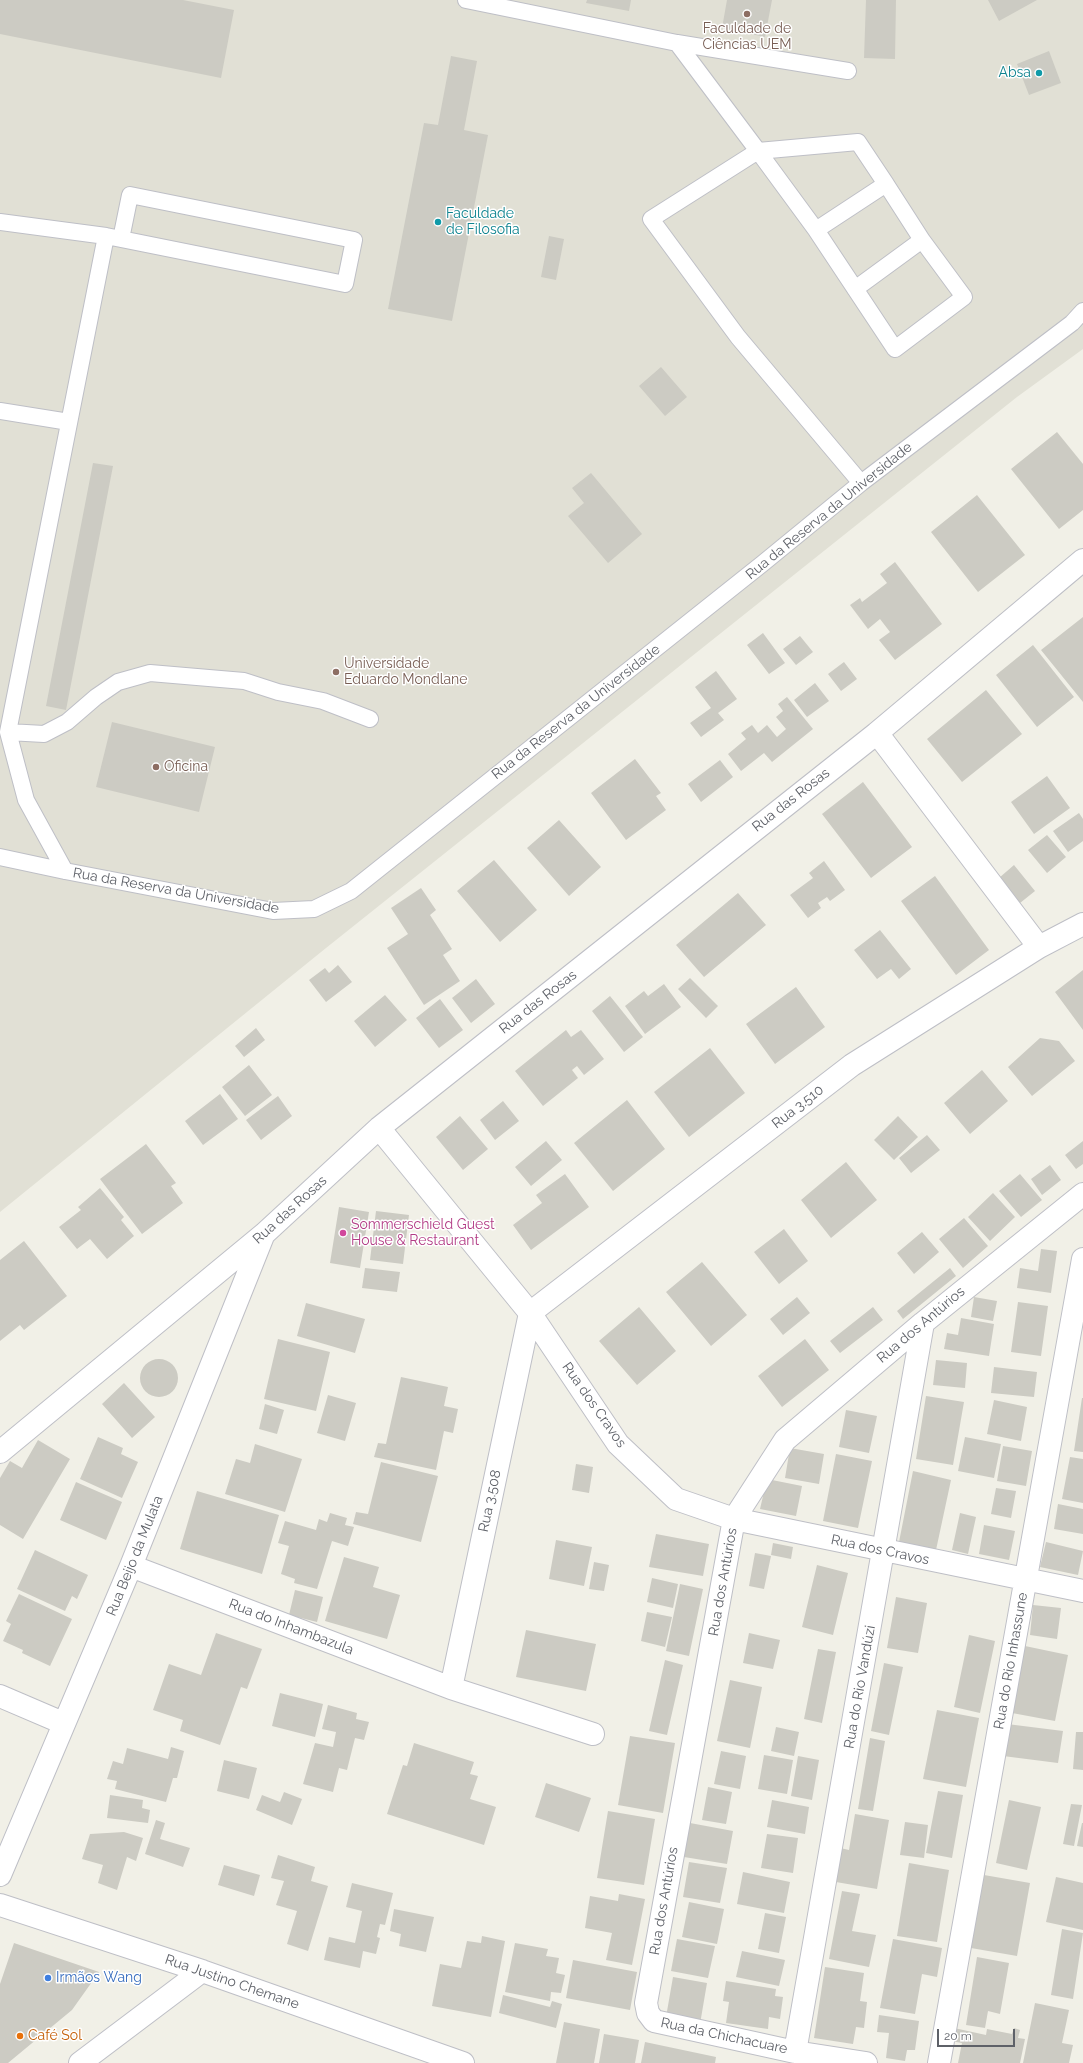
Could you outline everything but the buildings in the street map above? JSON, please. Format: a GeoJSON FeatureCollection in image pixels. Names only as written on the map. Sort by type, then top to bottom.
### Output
{"type":"FeatureCollection","features":[{"type":"Feature","properties":{"kind":"street","name":"Rua das Rosas"},"geometry":{"type":"LineString","coordinates":[[0,1452],[264,1234],[379,1128],[876,733],[1083,560]]}},
{"type":"Feature","properties":{"kind":"street"},"geometry":{"type":"LineString","coordinates":[[876,733],[1039,947]]}},
{"type":"Feature","properties":{"kind":"street","name":"Rua 3.510"},"geometry":{"type":"LineString","coordinates":[[530,1313],[852,1065],[1039,947],[1083,924]]}},
{"type":"Feature","properties":{"kind":"street","name":"Rua dos Cravos"},"geometry":{"type":"LineString","coordinates":[[379,1128],[530,1313],[618,1444],[676,1499],[734,1519],[1025,1581],[1083,1591]]}},
{"type":"Feature","properties":{"kind":"street","name":"Rua dos Antúrios"},"geometry":{"type":"LineString","coordinates":[[654,2021],[648,2013],[646,2003],[734,1519],[785,1440],[923,1323],[1083,1194]]}},
{"type":"Feature","properties":{"kind":"street","name":"Rua Beijo da Mulata"},"geometry":{"type":"LineString","coordinates":[[0,1875],[131,1566],[264,1234]]}},
{"type":"Feature","properties":{"kind":"street","name":"Rua do Rio Inhassune"},"geometry":{"type":"LineString","coordinates":[[939,2063],[1083,1259]]}},
{"type":"Feature","properties":{"kind":"street","name":"Rua 3.508"},"geometry":{"type":"LineString","coordinates":[[451,1688],[530,1313]]}},
{"type":"Feature","properties":{"kind":"street","name":"Rua do Rio Vandúzi"},"geometry":{"type":"LineString","coordinates":[[795,2052],[923,1323]]}},
{"type":"Feature","properties":{"kind":"street","name":"Rua do Inhambazula"},"geometry":{"type":"LineString","coordinates":[[131,1566],[451,1688],[593,1734]]}},
{"type":"Feature","properties":{"kind":"street"},"geometry":{"type":"LineString","coordinates":[[0,1696],[64,1723]]}},
{"type":"Feature","properties":{"kind":"street","name":"Rua Justino Chemane"},"geometry":{"type":"LineString","coordinates":[[0,1905],[202,1971],[463,2063]]}},
{"type":"Feature","properties":{"kind":"street"},"geometry":{"type":"LineString","coordinates":[[80,2063],[202,1971]]}},
{"type":"Feature","properties":{"kind":"street","name":"Rua da Chichacuare"},"geometry":{"type":"LineString","coordinates":[[654,2021],[795,2052],[866,2063]]}},
{"type":"Feature","properties":{"kind":"lane"},"geometry":{"type":"LineString","coordinates":[[466,0],[677,43],[848,71]]}},
{"type":"Feature","properties":{"kind":"lane"},"geometry":{"type":"LineString","coordinates":[[677,43],[758,151],[816,230],[895,349],[964,297],[922,240],[858,142],[758,151],[651,219],[738,337],[861,483]]}},
{"type":"Feature","properties":{"kind":"lane"},"geometry":{"type":"LineString","coordinates":[[816,230],[886,184]]}},
{"type":"Feature","properties":{"kind":"lane"},"geometry":{"type":"LineString","coordinates":[[0,222],[114,238],[345,284],[354,240],[130,195],[114,238],[69,422],[4,736],[26,800],[65,871]]}},
{"type":"Feature","properties":{"kind":"lane"},"geometry":{"type":"LineString","coordinates":[[855,289],[922,240]]}},
{"type":"Feature","properties":{"kind":"lane","name":"Rua da Reserva da Universidade"},"geometry":{"type":"LineString","coordinates":[[0,856],[65,871],[273,911],[314,909],[351,891],[762,564],[861,483],[1072,323],[1083,311]]}},
{"type":"Feature","properties":{"kind":"lane"},"geometry":{"type":"LineString","coordinates":[[0,411],[69,422]]}},
{"type":"Feature","properties":{"kind":"lane"},"geometry":{"type":"LineString","coordinates":[[4,736],[44,734],[67,722],[96,697],[118,682],[150,673],[244,681],[278,692],[323,701],[370,718]]}},
{"type":"Feature","properties":{"kind":"shaded area","name":"Universidade Eduardo Mondlane"},"geometry":{"type":"Polygon","coordinates":[[[0,0],[1083,0],[1083,349],[1017,397],[326,948],[0,1212],[0,0]]]}},
{"type":"Feature","properties":{"kind":"place","name":"Faculdade de Ciências UEM"},"geometry":{"type":"Point","coordinates":[747,14]}},
{"type":"Feature","properties":{"kind":"place","name":"Absa"},"geometry":{"type":"Point","coordinates":[1039,73]}},
{"type":"Feature","properties":{"kind":"place","name":"Faculdade de Filosofia"},"geometry":{"type":"Point","coordinates":[438,222]}},
{"type":"Feature","properties":{"kind":"place","name":"Universidade Eduardo Mondlane"},"geometry":{"type":"Point","coordinates":[336,672]}},
{"type":"Feature","properties":{"kind":"place","name":"Oficina"},"geometry":{"type":"Point","coordinates":[156,767]}},
{"type":"Feature","properties":{"kind":"place","name":"Sommerschield Guest House & Restaurant"},"geometry":{"type":"Point","coordinates":[343,1233]}},
{"type":"Feature","properties":{"kind":"place","name":"Irmãos Wang"},"geometry":{"type":"Point","coordinates":[48,1978]}},
{"type":"Feature","properties":{"kind":"place","name":"Café Sol"},"geometry":{"type":"Point","coordinates":[20,2036]}}]}
